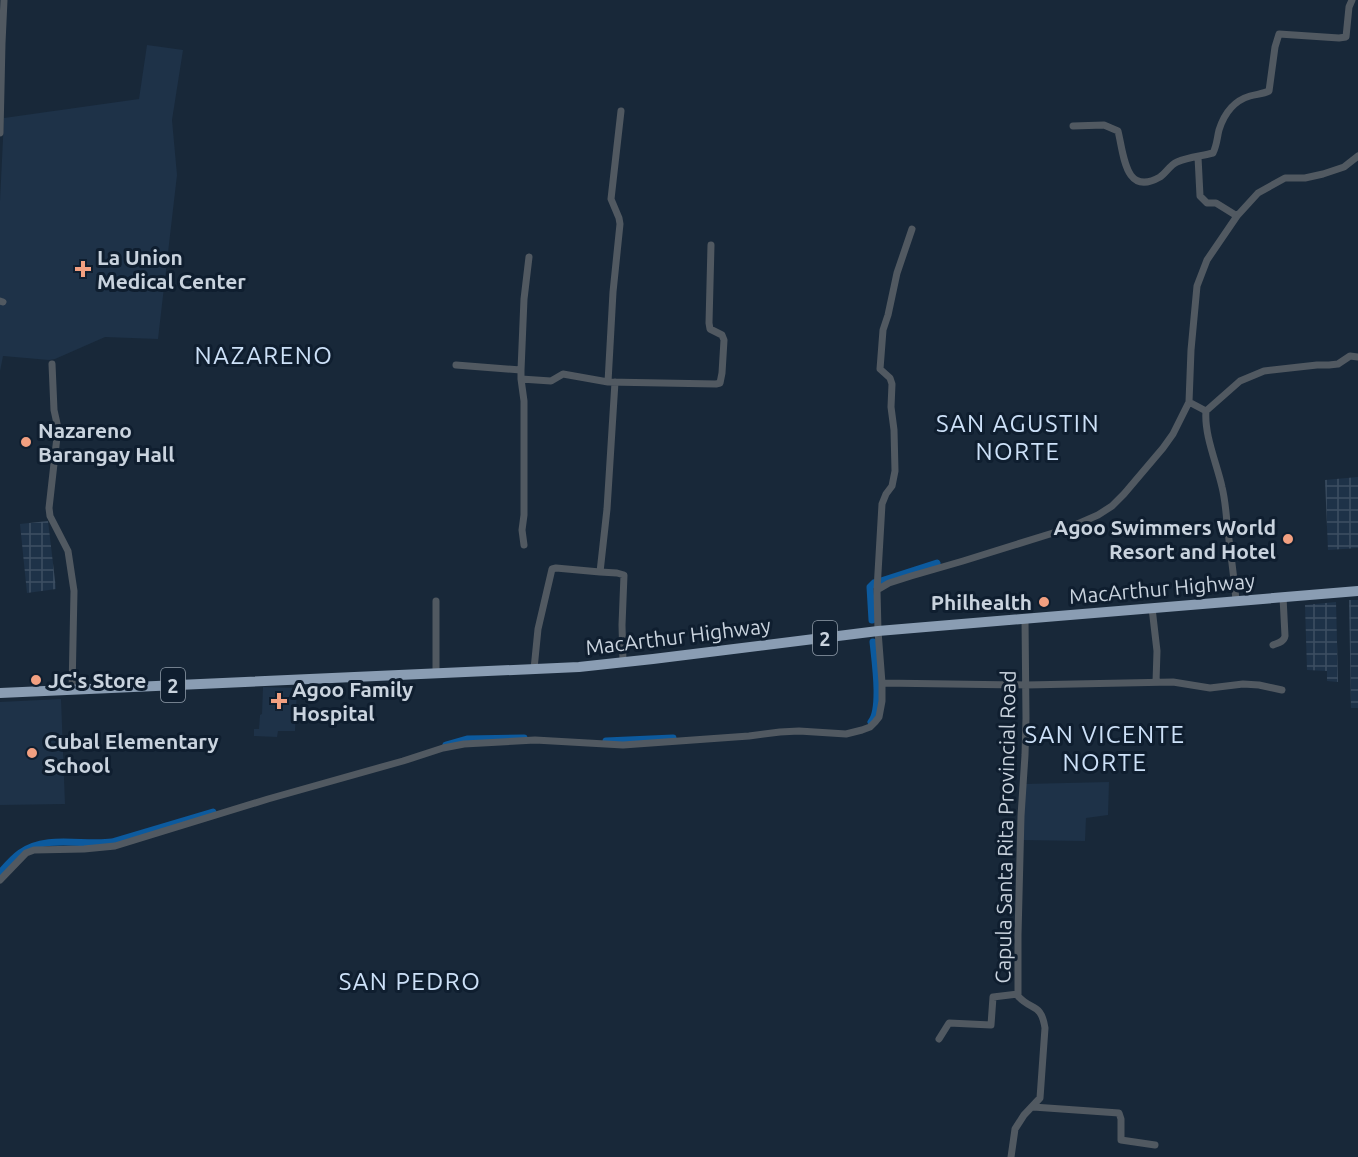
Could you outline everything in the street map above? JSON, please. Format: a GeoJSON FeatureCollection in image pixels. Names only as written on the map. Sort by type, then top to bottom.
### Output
{"type":"FeatureCollection","features":[{"type":"Feature","properties":{"kind":"highway","name":"MacArthur Highway"},"geometry":{"type":"LineString","coordinates":[[0,693],[579,667],[878,631],[1358,591]]}},
{"type":"Feature","properties":{"kind":"street"},"geometry":{"type":"LineString","coordinates":[[0,133],[4,0]]}},
{"type":"Feature","properties":{"kind":"street"},"geometry":{"type":"LineString","coordinates":[[1072,126],[1104,125],[1118,131],[1132,179],[1148,183],[1162,176],[1174,163],[1213,153],[1217,146],[1223,117],[1229,109],[1248,96],[1269,91],[1276,40],[1279,34],[1346,37],[1349,7],[1352,0]]}},
{"type":"Feature","properties":{"kind":"street"},"geometry":{"type":"LineString","coordinates":[[600,572],[607,509],[613,292],[620,224],[610,199],[621,111]]}},
{"type":"Feature","properties":{"kind":"street"},"geometry":{"type":"LineString","coordinates":[[877,590],[889,583],[1066,529],[1112,506],[1163,448],[1173,434],[1189,402],[1197,286],[1207,260],[1237,216],[1258,193],[1285,178],[1305,178],[1323,174],[1344,167],[1358,156]]}},
{"type":"Feature","properties":{"kind":"street"},"geometry":{"type":"LineString","coordinates":[[1198,157],[1200,196],[1207,203],[1216,203],[1237,216]]}},
{"type":"Feature","properties":{"kind":"street"},"geometry":{"type":"LineString","coordinates":[[0,880],[26,853],[34,850],[115,846],[268,799],[443,748],[464,744],[535,740],[622,745],[780,732],[846,734],[870,727],[879,717],[882,701],[877,590],[882,504],[892,486],[895,471],[892,384],[890,378],[880,369],[883,330],[897,273],[912,229]]}},
{"type":"Feature","properties":{"kind":"street"},"geometry":{"type":"LineString","coordinates":[[521,379],[551,381],[563,374],[612,382],[720,383],[724,340],[722,335],[710,329],[709,323],[711,245]]}},
{"type":"Feature","properties":{"kind":"street"},"geometry":{"type":"LineString","coordinates":[[524,545],[522,530],[524,401],[521,370],[524,298],[529,257]]}},
{"type":"Feature","properties":{"kind":"street"},"geometry":{"type":"LineString","coordinates":[[1236,601],[1226,508],[1207,430],[1206,411],[1240,381],[1264,371],[1317,365],[1329,366],[1338,364],[1350,356],[1358,357]]}},
{"type":"Feature","properties":{"kind":"street"},"geometry":{"type":"LineString","coordinates":[[52,364],[54,410],[58,428],[49,508],[50,516],[68,551],[74,591],[72,690]]}},
{"type":"Feature","properties":{"kind":"street"},"geometry":{"type":"LineString","coordinates":[[456,365],[521,370]]}},
{"type":"Feature","properties":{"kind":"street"},"geometry":{"type":"LineString","coordinates":[[1189,402],[1206,411]]}},
{"type":"Feature","properties":{"kind":"street"},"geometry":{"type":"LineString","coordinates":[[534,669],[538,629],[552,569],[556,568],[624,575],[623,662]]}},
{"type":"Feature","properties":{"kind":"street"},"geometry":{"type":"LineString","coordinates":[[1273,645],[1281,642],[1286,636],[1283,597]]}},
{"type":"Feature","properties":{"kind":"street"},"geometry":{"type":"LineString","coordinates":[[436,601],[436,673]]}},
{"type":"Feature","properties":{"kind":"street"},"geometry":{"type":"LineString","coordinates":[[1152,608],[1157,651],[1156,682]]}},
{"type":"Feature","properties":{"kind":"street","name":"Capula Santa Rita Provincial Road"},"geometry":{"type":"LineString","coordinates":[[1011,1157],[1015,1129],[1040,1098],[1046,1028],[1040,1011],[1020,1000],[1018,994],[1020,816],[1025,755],[1025,619]]}},
{"type":"Feature","properties":{"kind":"street"},"geometry":{"type":"LineString","coordinates":[[882,683],[1026,685],[1173,682],[1210,688],[1244,684],[1259,685],[1282,690]]}},
{"type":"Feature","properties":{"kind":"street"},"geometry":{"type":"LineString","coordinates":[[939,1038],[949,1023],[991,1025],[993,997],[1018,994]]}},
{"type":"Feature","properties":{"kind":"street"},"geometry":{"type":"LineString","coordinates":[[1033,1107],[1119,1113],[1121,1140],[1155,1145]]}},
{"type":"Feature","properties":{"kind":"shaded area","name":"La Union Medical Center"},"geometry":{"type":"Polygon","coordinates":[[[147,45],[183,50],[172,120],[177,175],[158,339],[105,337],[49,360],[3,356],[0,371],[0,201],[4,118],[139,99],[147,45]]]}},
{"type":"Feature","properties":{"kind":"shaded area"},"geometry":{"type":"Polygon","coordinates":[[[1358,477],[1358,548],[1328,550],[1325,480],[1358,477]]]}},
{"type":"Feature","properties":{"kind":"shaded area"},"geometry":{"type":"Polygon","coordinates":[[[48,521],[56,589],[27,593],[20,524],[48,521]]]}},
{"type":"Feature","properties":{"kind":"shaded area"},"geometry":{"type":"Polygon","coordinates":[[[1349,600],[1358,600],[1358,708],[1351,708],[1349,600]]]}},
{"type":"Feature","properties":{"kind":"shaded area"},"geometry":{"type":"Polygon","coordinates":[[[1336,602],[1338,682],[1327,681],[1327,671],[1307,670],[1305,605],[1336,602]]]}},
{"type":"Feature","properties":{"kind":"shaded area","name":"Agoo Family Hospital"},"geometry":{"type":"Polygon","coordinates":[[[263,687],[297,688],[295,731],[278,731],[277,737],[254,736],[254,729],[259,729],[262,714],[263,687]]]}},
{"type":"Feature","properties":{"kind":"shaded area","name":"Cubal Elementary School"},"geometry":{"type":"Polygon","coordinates":[[[61,699],[65,804],[0,805],[0,702],[61,699]]]}},
{"type":"Feature","properties":{"kind":"shaded area"},"geometry":{"type":"Polygon","coordinates":[[[1109,782],[1108,815],[1086,818],[1085,841],[1021,840],[1024,784],[1109,782]]]}},
{"type":"Feature","properties":{"kind":"waterway"},"geometry":{"type":"LineString","coordinates":[[881,581],[937,563]]}},
{"type":"Feature","properties":{"kind":"waterway"},"geometry":{"type":"LineString","coordinates":[[872,620],[870,587],[874,583]]}},
{"type":"Feature","properties":{"kind":"waterway"},"geometry":{"type":"LineString","coordinates":[[871,722],[877,696],[873,642]]}},
{"type":"Feature","properties":{"kind":"waterway"},"geometry":{"type":"LineString","coordinates":[[446,745],[467,739],[524,738]]}},
{"type":"Feature","properties":{"kind":"waterway"},"geometry":{"type":"LineString","coordinates":[[606,741],[673,738]]}},
{"type":"Feature","properties":{"kind":"waterway"},"geometry":{"type":"LineString","coordinates":[[0,873],[20,853],[30,847],[53,842],[112,842],[213,812]]}},
{"type":"Feature","properties":{"kind":"place","name":"La Union Medical Center"},"geometry":{"type":"Point","coordinates":[83,269]}},
{"type":"Feature","properties":{"kind":"place","name":"Nazareno Barangay Hall"},"geometry":{"type":"Point","coordinates":[26,442]}},
{"type":"Feature","properties":{"kind":"place","name":"Agoo Swimmers World Resort and Hotel"},"geometry":{"type":"Point","coordinates":[1288,539]}},
{"type":"Feature","properties":{"kind":"place","name":"Philhealth"},"geometry":{"type":"Point","coordinates":[1044,602]}},
{"type":"Feature","properties":{"kind":"place","name":"JC's Store"},"geometry":{"type":"Point","coordinates":[36,680]}},
{"type":"Feature","properties":{"kind":"place","name":"Agoo Family Hospital"},"geometry":{"type":"Point","coordinates":[279,701]}},
{"type":"Feature","properties":{"kind":"place","name":"Cubal Elementary School"},"geometry":{"type":"Point","coordinates":[32,753]}},
{"type":"Feature","properties":{"kind":"district","name":"NAZARENO"},"geometry":{"type":"Point","coordinates":[264,355]}},
{"type":"Feature","properties":{"kind":"district","name":"SAN AGUSTIN NORTE"},"geometry":{"type":"Point","coordinates":[1018,437]}},
{"type":"Feature","properties":{"kind":"district","name":"SAN VICENTE NORTE"},"geometry":{"type":"Point","coordinates":[1105,748]}},
{"type":"Feature","properties":{"kind":"district","name":"SAN PEDRO"},"geometry":{"type":"Point","coordinates":[410,981]}}]}
